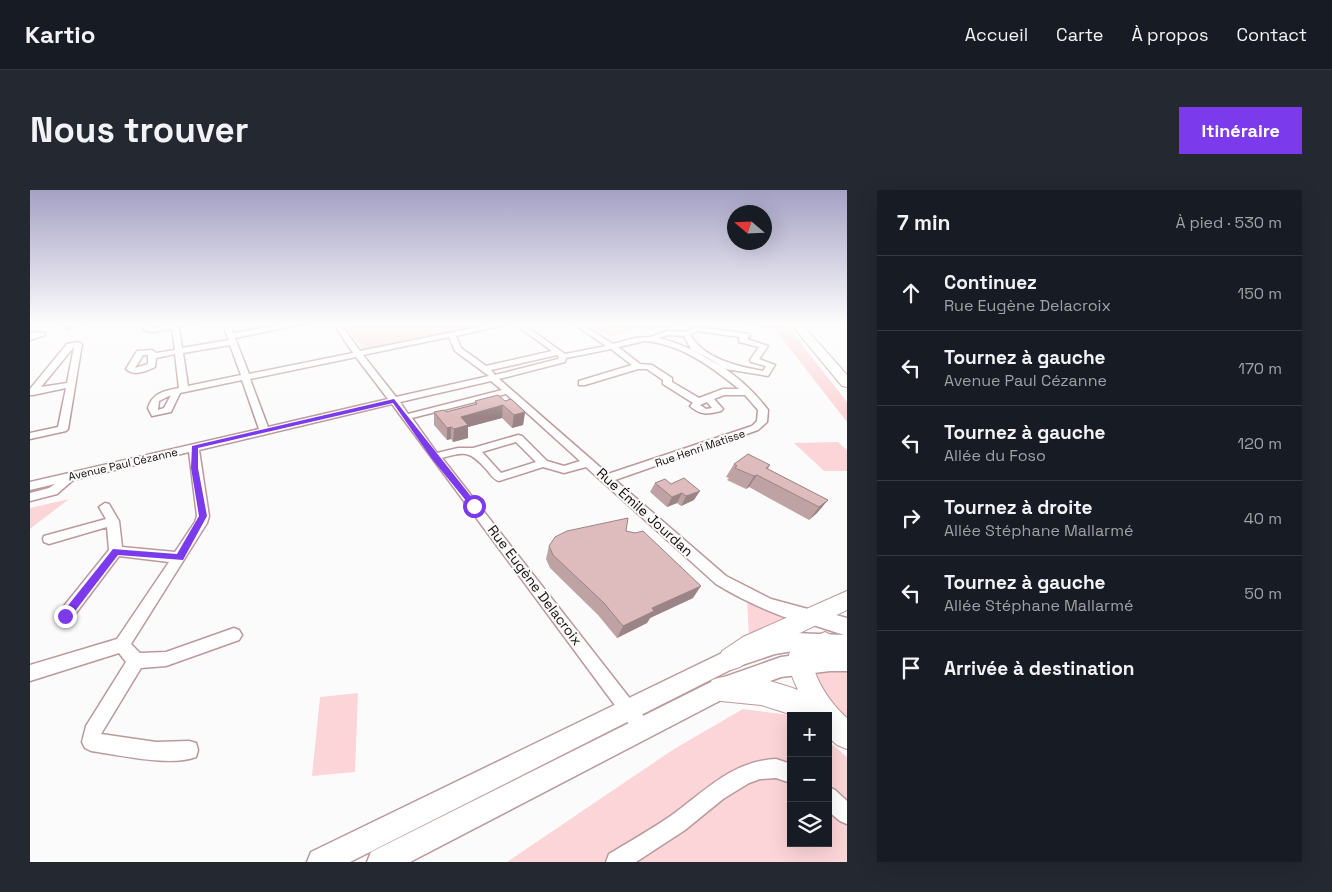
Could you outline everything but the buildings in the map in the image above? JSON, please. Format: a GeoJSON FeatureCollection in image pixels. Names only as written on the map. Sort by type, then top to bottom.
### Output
{"type":"FeatureCollection","features":[{"type":"Feature","properties":{"kind":"highway"},"geometry":{"type":"LineString","coordinates":[[822,354],[847,383]]}},
{"type":"Feature","properties":{"kind":"highway"},"geometry":{"type":"LineString","coordinates":[[832,354],[847,371]]}},
{"type":"Feature","properties":{"kind":"highway"},"geometry":{"type":"LineString","coordinates":[[731,659],[751,645],[847,600]]}},
{"type":"Feature","properties":{"kind":"highway"},"geometry":{"type":"LineString","coordinates":[[825,712],[814,696],[800,664],[800,657],[803,652],[836,644]]}},
{"type":"Feature","properties":{"kind":"highway"},"geometry":{"type":"LineString","coordinates":[[721,690],[745,689],[778,695],[795,701],[815,712]]}},
{"type":"Feature","properties":{"kind":"main road"},"geometry":{"type":"LineString","coordinates":[[814,617],[847,627]]}},
{"type":"Feature","properties":{"kind":"main road"},"geometry":{"type":"LineString","coordinates":[[381,862],[636,719],[731,659],[775,645],[793,642],[836,644]]}},
{"type":"Feature","properties":{"kind":"main road"},"geometry":{"type":"LineString","coordinates":[[321,862],[636,719],[781,667],[847,661]]}},
{"type":"Feature","properties":{"kind":"street"},"geometry":{"type":"LineString","coordinates":[[31,392],[63,354]]}},
{"type":"Feature","properties":{"kind":"street"},"geometry":{"type":"LineString","coordinates":[[30,436],[63,429],[76,354]]}},
{"type":"Feature","properties":{"kind":"street"},"geometry":{"type":"LineString","coordinates":[[152,356],[163,354]]}},
{"type":"Feature","properties":{"kind":"street"},"geometry":{"type":"LineString","coordinates":[[180,354],[180,391],[355,354]]}},
{"type":"Feature","properties":{"kind":"street"},"geometry":{"type":"LineString","coordinates":[[238,354],[265,431]]}},
{"type":"Feature","properties":{"kind":"street","name":"Rue Eugène Delacroix"},"geometry":{"type":"LineString","coordinates":[[357,354],[636,719]]}},
{"type":"Feature","properties":{"kind":"street","name":"Rue Émile Jourdan"},"geometry":{"type":"LineString","coordinates":[[465,354],[485,369],[727,584],[764,603],[814,617]]}},
{"type":"Feature","properties":{"kind":"street"},"geometry":{"type":"LineString","coordinates":[[485,369],[559,354]]}},
{"type":"Feature","properties":{"kind":"street","name":"Avenue Paul Cézanne"},"geometry":{"type":"LineString","coordinates":[[30,486],[551,364],[562,360],[561,354]]}},
{"type":"Feature","properties":{"kind":"street"},"geometry":{"type":"LineString","coordinates":[[622,354],[638,366]]}},
{"type":"Feature","properties":{"kind":"street","name":"Rue Henri Matisse"},"geometry":{"type":"LineString","coordinates":[[608,478],[755,428],[762,422],[763,410],[748,392],[725,369],[695,354]]}},
{"type":"Feature","properties":{"kind":"street"},"geometry":{"type":"LineString","coordinates":[[704,354],[725,369],[765,374],[771,364],[754,360],[758,354]]}},
{"type":"Feature","properties":{"kind":"street"},"geometry":{"type":"LineString","coordinates":[[582,383],[638,366],[648,366],[670,380],[666,382],[698,402]]}},
{"type":"Feature","properties":{"kind":"street"},"geometry":{"type":"LineString","coordinates":[[31,392],[70,385]]}},
{"type":"Feature","properties":{"kind":"street"},"geometry":{"type":"LineString","coordinates":[[406,416],[509,391]]}},
{"type":"Feature","properties":{"kind":"street"},"geometry":{"type":"LineString","coordinates":[[709,398],[718,409],[705,412],[695,406],[698,402],[724,392],[748,392]]}},
{"type":"Feature","properties":{"kind":"street"},"geometry":{"type":"LineString","coordinates":[[30,429],[63,423]]}},
{"type":"Feature","properties":{"kind":"street"},"geometry":{"type":"LineString","coordinates":[[435,457],[462,449],[475,450],[518,438],[543,463],[564,470],[590,462]]}},
{"type":"Feature","properties":{"kind":"street"},"geometry":{"type":"LineString","coordinates":[[30,673],[122,645],[180,558],[203,516],[194,468],[194,447]]}},
{"type":"Feature","properties":{"kind":"street"},"geometry":{"type":"LineString","coordinates":[[475,450],[499,477],[543,463]]}},
{"type":"Feature","properties":{"kind":"street"},"geometry":{"type":"LineString","coordinates":[[30,497],[53,492],[73,476]]}},
{"type":"Feature","properties":{"kind":"street"},"geometry":{"type":"LineString","coordinates":[[65,616],[116,551],[113,521],[105,507]]}},
{"type":"Feature","properties":{"kind":"street"},"geometry":{"type":"LineString","coordinates":[[49,539],[113,521]]}},
{"type":"Feature","properties":{"kind":"street"},"geometry":{"type":"LineString","coordinates":[[116,551],[180,558]]}},
{"type":"Feature","properties":{"kind":"street"},"geometry":{"type":"LineString","coordinates":[[136,661],[166,659],[234,635]]}},
{"type":"Feature","properties":{"kind":"street"},"geometry":{"type":"LineString","coordinates":[[122,645],[136,661]]}},
{"type":"Feature","properties":{"kind":"street"},"geometry":{"type":"LineString","coordinates":[[136,661],[92,732],[91,742],[156,751],[189,750]]}},
{"type":"Feature","properties":{"kind":"street"},"geometry":{"type":"LineString","coordinates":[[617,862],[679,822],[737,777],[763,768],[787,773]]}},
{"type":"Feature","properties":{"kind":"street"},"geometry":{"type":"LineString","coordinates":[[832,801],[847,814]]}},
{"type":"Feature","properties":{"kind":"shaded area"},"geometry":{"type":"Polygon","coordinates":[[[794,354],[810,354],[847,402],[847,422],[794,354]]]}},
{"type":"Feature","properties":{"kind":"shaded area"},"geometry":{"type":"Polygon","coordinates":[[[838,442],[847,450],[847,471],[824,471],[794,443],[838,442]]]}},
{"type":"Feature","properties":{"kind":"shaded area"},"geometry":{"type":"Polygon","coordinates":[[[69,499],[30,529],[30,508],[69,499]]]}},
{"type":"Feature","properties":{"kind":"shaded area"},"geometry":{"type":"Polygon","coordinates":[[[747,599],[793,615],[749,638],[747,599]]]}},
{"type":"Feature","properties":{"kind":"shaded area"},"geometry":{"type":"Polygon","coordinates":[[[847,669],[847,727],[812,673],[822,670],[847,669]]]}},
{"type":"Feature","properties":{"kind":"shaded area"},"geometry":{"type":"Polygon","coordinates":[[[358,693],[355,772],[312,776],[320,697],[358,693]]]}},
{"type":"Feature","properties":{"kind":"shaded area"},"geometry":{"type":"Polygon","coordinates":[[[743,709],[787,715],[787,847],[832,847],[832,744],[847,757],[847,862],[507,862],[674,749],[743,709]]]}},
{"type":"Feature","properties":{"kind":"route"},"geometry":{"type":"LineString","coordinates":[[65,616],[116,551],[180,558],[203,516],[194,468],[194,447],[394,401],[474,506]]}}]}
